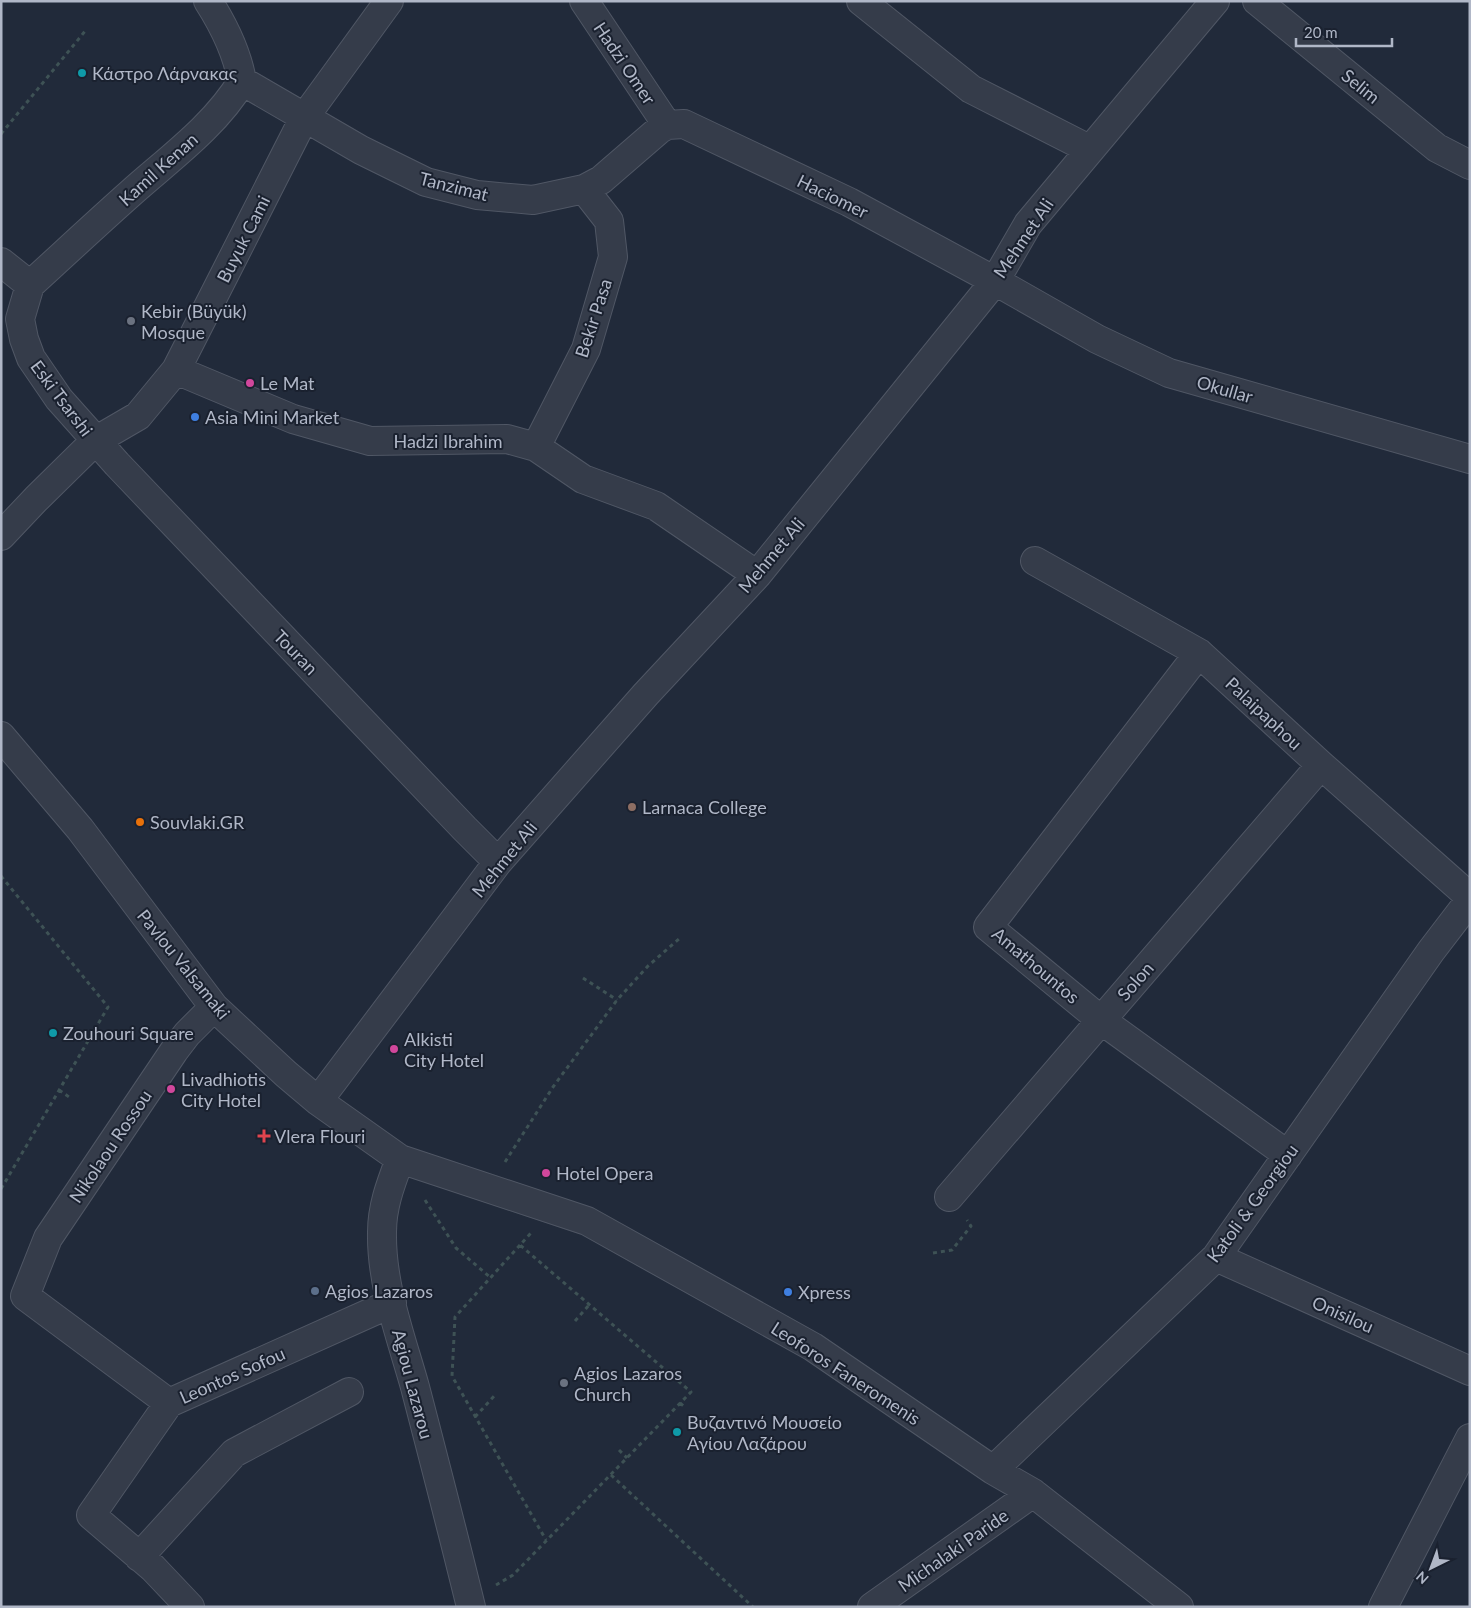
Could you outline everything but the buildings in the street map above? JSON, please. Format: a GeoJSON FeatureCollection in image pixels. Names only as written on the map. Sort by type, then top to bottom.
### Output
{"type":"FeatureCollection","features":[{"type":"Feature","properties":{"kind":"street"},"geometry":{"type":"LineString","coordinates":[[208,1],[218,16],[232,47],[242,81]]}},
{"type":"Feature","properties":{"kind":"street","name":"Buyuk Cami"},"geometry":{"type":"LineString","coordinates":[[95,441],[138,416],[176,370],[304,118],[389,1]]}},
{"type":"Feature","properties":{"kind":"street","name":"Hadzi Omer"},"geometry":{"type":"LineString","coordinates":[[584,1],[667,125]]}},
{"type":"Feature","properties":{"kind":"street"},"geometry":{"type":"LineString","coordinates":[[861,1],[971,89],[1089,150]]}},
{"type":"Feature","properties":{"kind":"street","name":"Mehmet Ali"},"geometry":{"type":"LineString","coordinates":[[318,1101],[498,862],[646,694],[757,575],[995,280],[1028,224],[1215,1]]}},
{"type":"Feature","properties":{"kind":"street","name":"Selim"},"geometry":{"type":"LineString","coordinates":[[1256,1],[1437,148],[1470,165]]}},
{"type":"Feature","properties":{"kind":"street","name":"Tanzimat"},"geometry":{"type":"LineString","coordinates":[[242,81],[361,150],[426,182],[468,193],[533,200],[584,189],[602,180],[660,128],[667,125]]}},
{"type":"Feature","properties":{"kind":"street","name":"Kamil Kenan"},"geometry":{"type":"LineString","coordinates":[[30,285],[186,144],[234,95],[242,81]]}},
{"type":"Feature","properties":{"kind":"street","name":"Haciomer"},"geometry":{"type":"LineString","coordinates":[[667,125],[684,124],[840,198],[995,280]]}},
{"type":"Feature","properties":{"kind":"street","name":"Bekir Pasa"},"geometry":{"type":"LineString","coordinates":[[536,447],[586,349],[613,257],[609,221],[584,189]]}},
{"type":"Feature","properties":{"kind":"street"},"geometry":{"type":"LineString","coordinates":[[1,262],[30,285]]}},
{"type":"Feature","properties":{"kind":"street","name":"Okullar"},"geometry":{"type":"LineString","coordinates":[[995,280],[1096,339],[1169,372],[1470,459]]}},
{"type":"Feature","properties":{"kind":"street","name":"Eski Tsarshi"},"geometry":{"type":"LineString","coordinates":[[1,536],[95,441],[59,399],[31,358],[24,339],[20,319],[30,285]]}},
{"type":"Feature","properties":{"kind":"street","name":"Hadzi Ibrahim"},"geometry":{"type":"LineString","coordinates":[[176,370],[293,420],[370,441],[507,439],[536,447],[583,479],[656,506],[757,575]]}},
{"type":"Feature","properties":{"kind":"street","name":"Touran"},"geometry":{"type":"LineString","coordinates":[[95,441],[464,829],[498,862]]}},
{"type":"Feature","properties":{"kind":"street","name":"Palaipaphou"},"geometry":{"type":"LineString","coordinates":[[1035,561],[1199,653],[1470,899]]}},
{"type":"Feature","properties":{"kind":"street","name":"Amathountos"},"geometry":{"type":"LineString","coordinates":[[1199,653],[988,927],[1101,1020],[1288,1155]]}},
{"type":"Feature","properties":{"kind":"street","name":"Pavlou Valsamaki"},"geometry":{"type":"LineString","coordinates":[[1,736],[80,829],[214,1007],[318,1101],[400,1159]]}},
{"type":"Feature","properties":{"kind":"street","name":"Solon"},"geometry":{"type":"LineString","coordinates":[[949,1197],[1321,765]]}},
{"type":"Feature","properties":{"kind":"street","name":"Katoli & Georgiou"},"geometry":{"type":"LineString","coordinates":[[994,1470],[1216,1257],[1431,951],[1470,899]]}},
{"type":"Feature","properties":{"kind":"street","name":"Nikolaou Rossou"},"geometry":{"type":"LineString","coordinates":[[169,1403],[25,1296],[48,1238],[174,1051],[187,1034],[214,1007]]}},
{"type":"Feature","properties":{"kind":"street","name":"Leoforos Faneromenis"},"geometry":{"type":"LineString","coordinates":[[400,1159],[587,1221],[813,1347],[994,1470],[1033,1493],[1179,1607]]}},
{"type":"Feature","properties":{"kind":"street","name":"Agiou Lazarou"},"geometry":{"type":"LineString","coordinates":[[400,1159],[385,1199],[382,1232],[383,1264],[471,1604]]}},
{"type":"Feature","properties":{"kind":"street","name":"Onisilou"},"geometry":{"type":"LineString","coordinates":[[1216,1257],[1470,1372]]}},
{"type":"Feature","properties":{"kind":"street","name":"Leontos Sofou"},"geometry":{"type":"LineString","coordinates":[[139,1557],[91,1515],[169,1403],[392,1304]]}},
{"type":"Feature","properties":{"kind":"street"},"geometry":{"type":"LineString","coordinates":[[190,1607],[153,1568],[139,1557],[234,1453],[349,1392]]}},
{"type":"Feature","properties":{"kind":"street"},"geometry":{"type":"LineString","coordinates":[[1383,1607],[1470,1439]]}},
{"type":"Feature","properties":{"kind":"street","name":"Michalaki Paride"},"geometry":{"type":"LineString","coordinates":[[872,1607],[1033,1493]]}},
{"type":"Feature","properties":{"kind":"path"},"geometry":{"type":"LineString","coordinates":[[1,134],[86,30]]}},
{"type":"Feature","properties":{"kind":"path"},"geometry":{"type":"LineString","coordinates":[[1,876],[108,1007],[1,1189]]}},
{"type":"Feature","properties":{"kind":"path"},"geometry":{"type":"LineString","coordinates":[[489,1188],[554,1086],[617,1000],[648,966],[680,938]]}},
{"type":"Feature","properties":{"kind":"path"},"geometry":{"type":"LineString","coordinates":[[583,978],[617,1000]]}},
{"type":"Feature","properties":{"kind":"path"},"geometry":{"type":"LineString","coordinates":[[59,1090],[69,1097]]}},
{"type":"Feature","properties":{"kind":"path"},"geometry":{"type":"LineString","coordinates":[[400,1159],[456,1248],[491,1278]]}},
{"type":"Feature","properties":{"kind":"path"},"geometry":{"type":"LineString","coordinates":[[933,1253],[952,1250],[972,1226],[949,1197]]}},
{"type":"Feature","properties":{"kind":"path"},"geometry":{"type":"LineString","coordinates":[[546,1540],[452,1376],[455,1317],[553,1209]]}},
{"type":"Feature","properties":{"kind":"path"},"geometry":{"type":"LineString","coordinates":[[471,1604],[513,1575],[691,1392],[520,1245]]}},
{"type":"Feature","properties":{"kind":"path"},"geometry":{"type":"LineString","coordinates":[[574,1321],[590,1304]]}},
{"type":"Feature","properties":{"kind":"path"},"geometry":{"type":"LineString","coordinates":[[475,1417],[496,1394]]}},
{"type":"Feature","properties":{"kind":"path"},"geometry":{"type":"LineString","coordinates":[[680,1403],[686,1408]]}},
{"type":"Feature","properties":{"kind":"path"},"geometry":{"type":"LineString","coordinates":[[619,1450],[627,1458]]}},
{"type":"Feature","properties":{"kind":"path"},"geometry":{"type":"LineString","coordinates":[[611,1475],[753,1607]]}},
{"type":"Feature","properties":{"kind":"place","name":"Κάστρο Λάρνακας"},"geometry":{"type":"Point","coordinates":[82,73]}},
{"type":"Feature","properties":{"kind":"place","name":"Kebir (Büyük) Mosque"},"geometry":{"type":"Point","coordinates":[131,321]}},
{"type":"Feature","properties":{"kind":"place","name":"Le Mat"},"geometry":{"type":"Point","coordinates":[250,383]}},
{"type":"Feature","properties":{"kind":"place","name":"Asia Mini Market"},"geometry":{"type":"Point","coordinates":[195,417]}},
{"type":"Feature","properties":{"kind":"place","name":"Larnaca College"},"geometry":{"type":"Point","coordinates":[632,807]}},
{"type":"Feature","properties":{"kind":"place","name":"Souvlaki.GR"},"geometry":{"type":"Point","coordinates":[140,822]}},
{"type":"Feature","properties":{"kind":"place","name":"Zouhouri Square"},"geometry":{"type":"Point","coordinates":[53,1033]}},
{"type":"Feature","properties":{"kind":"place","name":"Alkisti City Hotel"},"geometry":{"type":"Point","coordinates":[394,1049]}},
{"type":"Feature","properties":{"kind":"place","name":"Livadhiotis City Hotel"},"geometry":{"type":"Point","coordinates":[171,1089]}},
{"type":"Feature","properties":{"kind":"place","name":"Vlera Flouri"},"geometry":{"type":"Point","coordinates":[264,1136]}},
{"type":"Feature","properties":{"kind":"place","name":"Hotel Opera"},"geometry":{"type":"Point","coordinates":[546,1173]}},
{"type":"Feature","properties":{"kind":"place","name":"Agios Lazaros"},"geometry":{"type":"Point","coordinates":[315,1291]}},
{"type":"Feature","properties":{"kind":"place","name":"Xpress"},"geometry":{"type":"Point","coordinates":[788,1292]}},
{"type":"Feature","properties":{"kind":"place","name":"Agios Lazaros Church"},"geometry":{"type":"Point","coordinates":[564,1383]}},
{"type":"Feature","properties":{"kind":"place","name":"Βυζαντινό Μουσείο Αγίου Λαζάρου"},"geometry":{"type":"Point","coordinates":[677,1432]}}]}
